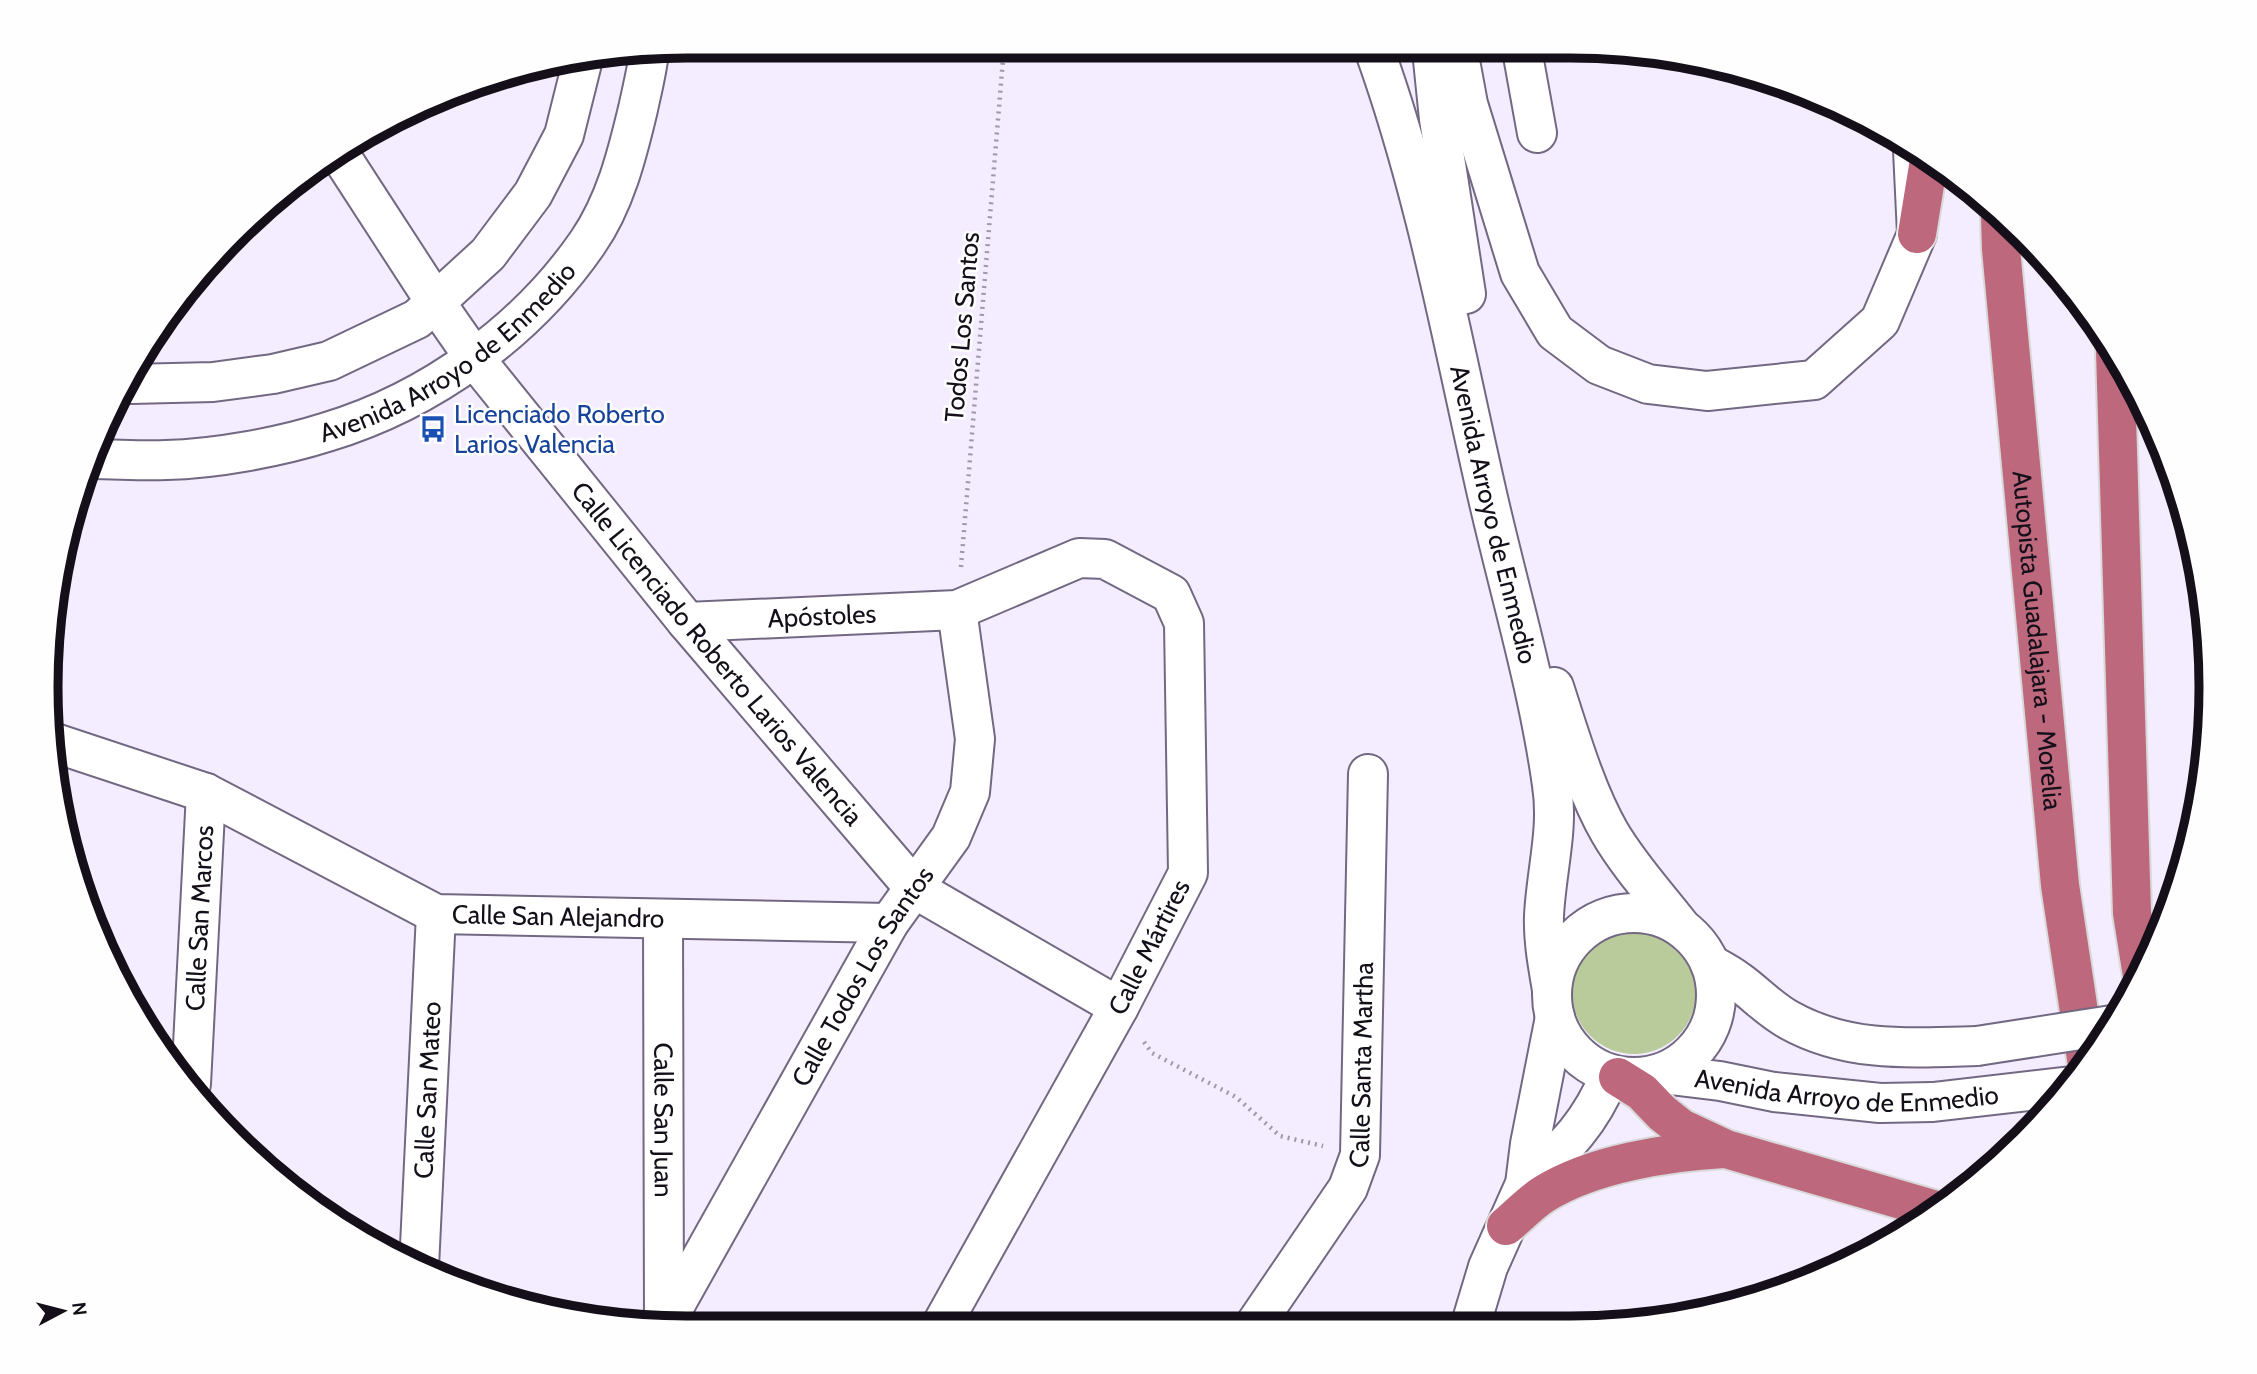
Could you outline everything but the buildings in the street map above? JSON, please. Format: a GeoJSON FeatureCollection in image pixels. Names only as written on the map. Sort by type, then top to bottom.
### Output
{"type":"FeatureCollection","features":[{"type":"Feature","properties":{"kind":"highway"},"geometry":{"type":"LineString","coordinates":[[1917,234],[1927,169]]}},
{"type":"Feature","properties":{"kind":"highway","name":"Autopista Guadalajara - Morelia"},"geometry":{"type":"LineString","coordinates":[[2001,229],[2060,886],[2085,1049]]}},
{"type":"Feature","properties":{"kind":"highway"},"geometry":{"type":"LineString","coordinates":[[2116,373],[2132,913],[2139,955]]}},
{"type":"Feature","properties":{"kind":"highway"},"geometry":{"type":"LineString","coordinates":[[1614,1076],[1642,1092],[1681,1128],[1726,1149],[1925,1207]]}},
{"type":"Feature","properties":{"kind":"highway"},"geometry":{"type":"LineString","coordinates":[[1506,1226],[1544,1194],[1622,1163],[1656,1156],[1726,1149]]}},
{"type":"Feature","properties":{"kind":"street","name":"Avenida Arroyo de Enmedio"},"geometry":{"type":"LineString","coordinates":[[1377,58],[1393,102],[1429,237],[1537,704],[1553,787],[1553,848],[1544,916],[1545,953],[1553,1004],[1566,1043],[1585,1062],[1614,1076],[1641,1078],[1662,1074],[1720,1081],[1774,1093],[1829,1099],[1906,1102],[1984,1097],[2054,1088]]}},
{"type":"Feature","properties":{"kind":"street","name":"Avenida Arroyo de Enmedio"},"geometry":{"type":"LineString","coordinates":[[1433,58],[1438,119],[1473,341],[1548,667],[1566,723],[1608,830],[1630,864],[1698,944],[1710,964],[1716,990],[1714,1016],[1703,1041],[1685,1060],[1662,1074]]}},
{"type":"Feature","properties":{"kind":"street"},"geometry":{"type":"LineString","coordinates":[[1459,58],[1468,104],[1520,273],[1555,331],[1599,365],[1648,384],[1707,391],[1814,380],[1880,321],[1917,234],[1913,160]]}},
{"type":"Feature","properties":{"kind":"street"},"geometry":{"type":"LineString","coordinates":[[1523,58],[1537,133]]}},
{"type":"Feature","properties":{"kind":"street","name":"Avenida Arroyo de Enmedio"},"geometry":{"type":"LineString","coordinates":[[101,458],[166,460],[249,450],[327,432],[410,400],[475,359],[538,302],[588,242],[611,198],[626,158],[647,59]]}},
{"type":"Feature","properties":{"kind":"street","name":"Avenida Arroyo de Enmedio"},"geometry":{"type":"LineString","coordinates":[[136,384],[213,382],[273,374],[329,361],[416,319],[488,254],[533,194],[564,135],[582,67]]}},
{"type":"Feature","properties":{"kind":"street","name":"Calle Licenciado Roberto Larios Valencia"},"geometry":{"type":"LineString","coordinates":[[343,160],[475,359],[687,622],[915,888],[1119,1007]]}},
{"type":"Feature","properties":{"kind":"street","name":"Calle Mártires"},"geometry":{"type":"LineString","coordinates":[[946,1316],[1119,1007],[1188,873],[1184,623],[1171,594],[1105,559],[1079,558],[957,610]]}},
{"type":"Feature","properties":{"kind":"street","name":"Apóstoles"},"geometry":{"type":"LineString","coordinates":[[687,622],[957,610]]}},
{"type":"Feature","properties":{"kind":"street","name":"Calle Todos Los Santos"},"geometry":{"type":"LineString","coordinates":[[669,1316],[889,923],[951,837],[970,792],[975,739],[957,610]]}},
{"type":"Feature","properties":{"kind":"street","name":"Calle San Alejandro"},"geometry":{"type":"LineString","coordinates":[[61,745],[206,793],[436,914],[889,923]]}},
{"type":"Feature","properties":{"kind":"street","name":"Calle Santa Martha"},"geometry":{"type":"LineString","coordinates":[[1261,1316],[1348,1188],[1360,1154],[1368,774]]}},
{"type":"Feature","properties":{"kind":"street","name":"Calle San Marcos"},"geometry":{"type":"LineString","coordinates":[[191,1074],[206,793]]}},
{"type":"Feature","properties":{"kind":"street","name":"Avenida Arroyo de Enmedio"},"geometry":{"type":"LineString","coordinates":[[1553,1004],[1557,966],[1569,944],[1587,927],[1609,916],[1633,912],[1659,916],[1681,927]]}},
{"type":"Feature","properties":{"kind":"street","name":"Calle San Mateo"},"geometry":{"type":"LineString","coordinates":[[420,1256],[436,914]]}},
{"type":"Feature","properties":{"kind":"street","name":"Calle San Juan"},"geometry":{"type":"LineString","coordinates":[[663,919],[665,1315]]}},
{"type":"Feature","properties":{"kind":"street","name":"Avenida Arroyo de Enmedio"},"geometry":{"type":"LineString","coordinates":[[1710,964],[1739,981],[1762,1002],[1788,1020],[1847,1043],[1879,1048],[1977,1046],[2099,1027]]}},
{"type":"Feature","properties":{"kind":"street"},"geometry":{"type":"LineString","coordinates":[[1473,1316],[1488,1267],[1525,1184],[1553,1004]]}},
{"type":"Feature","properties":{"kind":"street"},"geometry":{"type":"LineString","coordinates":[[1525,1184],[1568,1145],[1584,1126],[1614,1076]]}},
{"type":"Feature","properties":{"kind":"path","name":"Todos Los Santos"},"geometry":{"type":"LineString","coordinates":[[957,610],[1003,58]]}},
{"type":"Feature","properties":{"kind":"path"},"geometry":{"type":"LineString","coordinates":[[1119,1007],[1152,1053],[1236,1097],[1280,1136],[1360,1154]]}},
{"type":"Feature","properties":{"kind":"green space"},"geometry":{"type":"Polygon","coordinates":[[[1634,930],[1658,934],[1678,948],[1692,968],[1696,992],[1692,1016],[1678,1036],[1658,1050],[1634,1054],[1610,1050],[1590,1036],[1576,1016],[1572,992],[1576,968],[1590,948],[1610,934],[1634,930]]]}},
{"type":"Feature","properties":{"kind":"place","name":"Licenciado Roberto Larios Valencia"},"geometry":{"type":"Point","coordinates":[433,429]}}]}
